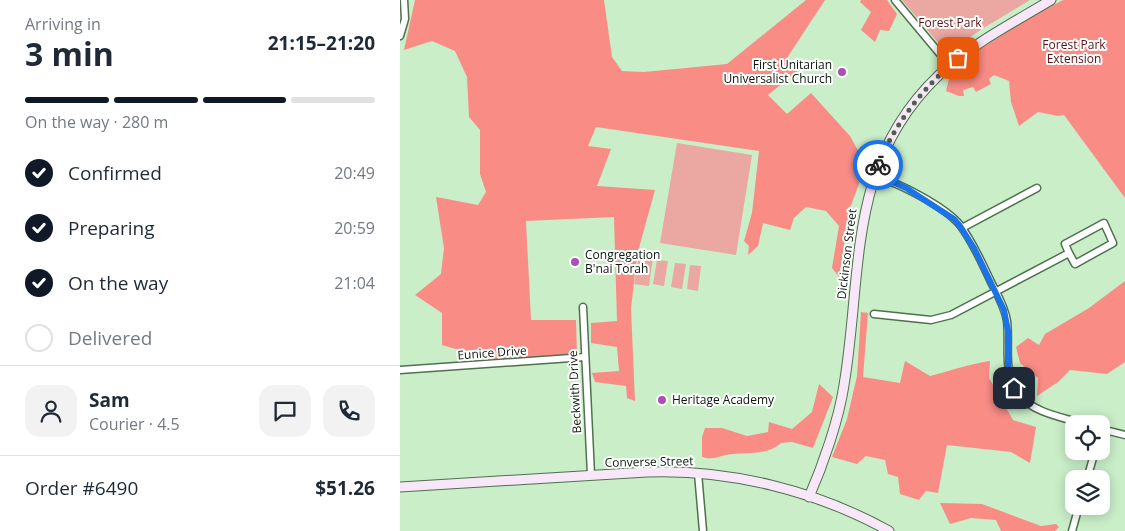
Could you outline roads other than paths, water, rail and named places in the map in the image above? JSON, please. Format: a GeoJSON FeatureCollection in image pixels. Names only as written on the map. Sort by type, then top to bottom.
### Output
{"type":"FeatureCollection","features":[{"type":"Feature","properties":{"kind":"main road","name":"Dickinson Street"},"geometry":{"type":"LineString","coordinates":[[809,497],[832,434],[844,387],[862,225],[874,177],[885,149],[902,120],[930,84],[950,66],[982,41],[1051,0]]}},
{"type":"Feature","properties":{"kind":"main road","name":"Converse Street"},"geometry":{"type":"LineString","coordinates":[[400,486],[657,472],[698,473],[758,483],[809,497],[858,515],[890,531]]}},
{"type":"Feature","properties":{"kind":"street"},"geometry":{"type":"LineString","coordinates":[[400,36],[405,19],[404,0]]}},
{"type":"Feature","properties":{"kind":"street"},"geometry":{"type":"LineString","coordinates":[[895,0],[950,66]]}},
{"type":"Feature","properties":{"kind":"street"},"geometry":{"type":"LineString","coordinates":[[874,177],[886,179],[906,188],[954,219],[962,228],[1006,315],[1008,368],[1011,380],[1018,394],[1043,412],[1065,418]]}},
{"type":"Feature","properties":{"kind":"street"},"geometry":{"type":"LineString","coordinates":[[962,228],[1037,188]]}},
{"type":"Feature","properties":{"kind":"street"},"geometry":{"type":"LineString","coordinates":[[1104,224],[1113,243],[1075,264],[1069,253],[1065,244],[1104,224]]}},
{"type":"Feature","properties":{"kind":"street"},"geometry":{"type":"LineString","coordinates":[[874,314],[939,319],[951,315],[1069,253]]}},
{"type":"Feature","properties":{"kind":"street","name":"Beckwith Drive"},"geometry":{"type":"LineString","coordinates":[[583,307],[591,475]]}},
{"type":"Feature","properties":{"kind":"street","name":"Eunice Drive"},"geometry":{"type":"LineString","coordinates":[[400,370],[585,357]]}},
{"type":"Feature","properties":{"kind":"street"},"geometry":{"type":"LineString","coordinates":[[1110,431],[1125,435]]}},
{"type":"Feature","properties":{"kind":"street"},"geometry":{"type":"LineString","coordinates":[[698,473],[703,531]]}},
{"type":"Feature","properties":{"kind":"street"},"geometry":{"type":"LineString","coordinates":[[1072,531],[1077,515]]}},
{"type":"Feature","properties":{"kind":"place","name":"First Unitarian Universalist Church"},"geometry":{"type":"Point","coordinates":[842,72]}},
{"type":"Feature","properties":{"kind":"place","name":"Congregation B'nai Torah"},"geometry":{"type":"Point","coordinates":[575,262]}},
{"type":"Feature","properties":{"kind":"place","name":"Heritage Academy"},"geometry":{"type":"Point","coordinates":[662,400]}},
{"type":"Feature","properties":{"kind":"park label","name":"Forest Park"},"geometry":{"type":"Point","coordinates":[950,23]}},
{"type":"Feature","properties":{"kind":"park label","name":"Forest Park Extension"},"geometry":{"type":"Point","coordinates":[1074,52]}}]}
